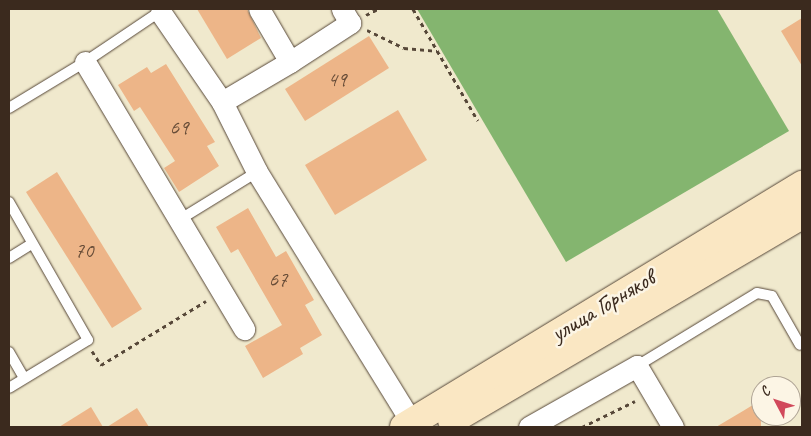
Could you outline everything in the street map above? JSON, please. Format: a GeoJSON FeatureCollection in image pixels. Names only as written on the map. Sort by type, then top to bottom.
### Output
{"type":"FeatureCollection","features":[{"type":"Feature","properties":{"kind":"street"},"geometry":{"type":"LineString","coordinates":[[259,9],[290,62]]}},
{"type":"Feature","properties":{"kind":"street"},"geometry":{"type":"LineString","coordinates":[[161,11],[222,102],[257,172],[408,425]]}},
{"type":"Feature","properties":{"kind":"street"},"geometry":{"type":"LineString","coordinates":[[222,102],[290,62],[346,16]]}},
{"type":"Feature","properties":{"kind":"street"},"geometry":{"type":"LineString","coordinates":[[85,62],[244,328]]}},
{"type":"Feature","properties":{"kind":"street","name":"улица Горняков"},"geometry":{"type":"LineString","coordinates":[[408,425],[802,185]]}},
{"type":"Feature","properties":{"kind":"street","name":"улица Горняков"},"geometry":{"type":"LineString","coordinates":[[440,427],[802,215]]}},
{"type":"Feature","properties":{"kind":"street"},"geometry":{"type":"LineString","coordinates":[[530,427],[637,366],[673,427]]}},
{"type":"Feature","properties":{"kind":"lane"},"geometry":{"type":"LineString","coordinates":[[9,108],[85,62],[161,11]]}},
{"type":"Feature","properties":{"kind":"lane"},"geometry":{"type":"LineString","coordinates":[[179,220],[257,172]]}},
{"type":"Feature","properties":{"kind":"lane"},"geometry":{"type":"LineString","coordinates":[[9,202],[31,244],[88,340],[9,388]]}},
{"type":"Feature","properties":{"kind":"lane"},"geometry":{"type":"LineString","coordinates":[[9,258],[31,244]]}},
{"type":"Feature","properties":{"kind":"lane"},"geometry":{"type":"LineString","coordinates":[[637,366],[758,293],[772,296],[800,345]]}},
{"type":"Feature","properties":{"kind":"lane"},"geometry":{"type":"LineString","coordinates":[[9,352],[24,378]]}},
{"type":"Feature","properties":{"kind":"path"},"geometry":{"type":"LineString","coordinates":[[413,9],[478,121]]}},
{"type":"Feature","properties":{"kind":"path"},"geometry":{"type":"LineString","coordinates":[[346,16],[404,48],[437,51]]}},
{"type":"Feature","properties":{"kind":"path"},"geometry":{"type":"LineString","coordinates":[[91,348],[101,364],[222,292]]}},
{"type":"Feature","properties":{"kind":"path"},"geometry":{"type":"LineString","coordinates":[[582,427],[635,400],[639,407]]}},
{"type":"Feature","properties":{"kind":"green space"},"geometry":{"type":"Polygon","coordinates":[[[417,9],[717,9],[789,131],[566,262],[417,9]]]}},
{"type":"Feature","properties":{"kind":"building"},"geometry":{"type":"Polygon","coordinates":[[[197,9],[247,9],[261,38],[227,59],[197,9]]]}},
{"type":"Feature","properties":{"kind":"building"},"geometry":{"type":"Polygon","coordinates":[[[802,18],[802,66],[781,31],[802,18]]]}},
{"type":"Feature","properties":{"kind":"building"},"geometry":{"type":"Polygon","coordinates":[[[369,36],[389,68],[305,121],[285,89],[369,36]]]}},
{"type":"Feature","properties":{"kind":"building"},"geometry":{"type":"Polygon","coordinates":[[[166,64],[215,142],[207,146],[219,166],[179,192],[164,168],[175,161],[140,107],[134,111],[118,85],[147,67],[151,73],[166,64]]]}},
{"type":"Feature","properties":{"kind":"building"},"geometry":{"type":"Polygon","coordinates":[[[398,110],[427,160],[335,215],[305,165],[398,110]]]}},
{"type":"Feature","properties":{"kind":"building"},"geometry":{"type":"Polygon","coordinates":[[[57,172],[142,309],[112,328],[26,192],[57,172]]]}},
{"type":"Feature","properties":{"kind":"building"},"geometry":{"type":"Polygon","coordinates":[[[248,208],[276,257],[286,251],[314,300],[305,305],[322,335],[300,348],[303,354],[263,378],[245,346],[282,325],[238,249],[231,253],[216,227],[248,208]]]}},
{"type":"Feature","properties":{"kind":"building"},"geometry":{"type":"Polygon","coordinates":[[[751,406],[751,426],[761,427],[716,427],[751,406]]]}},
{"type":"Feature","properties":{"kind":"building"},"geometry":{"type":"Polygon","coordinates":[[[91,407],[103,427],[59,427],[91,407]]]}},
{"type":"Feature","properties":{"kind":"building"},"geometry":{"type":"Polygon","coordinates":[[[137,408],[149,427],[107,427],[137,408]]]}}]}
